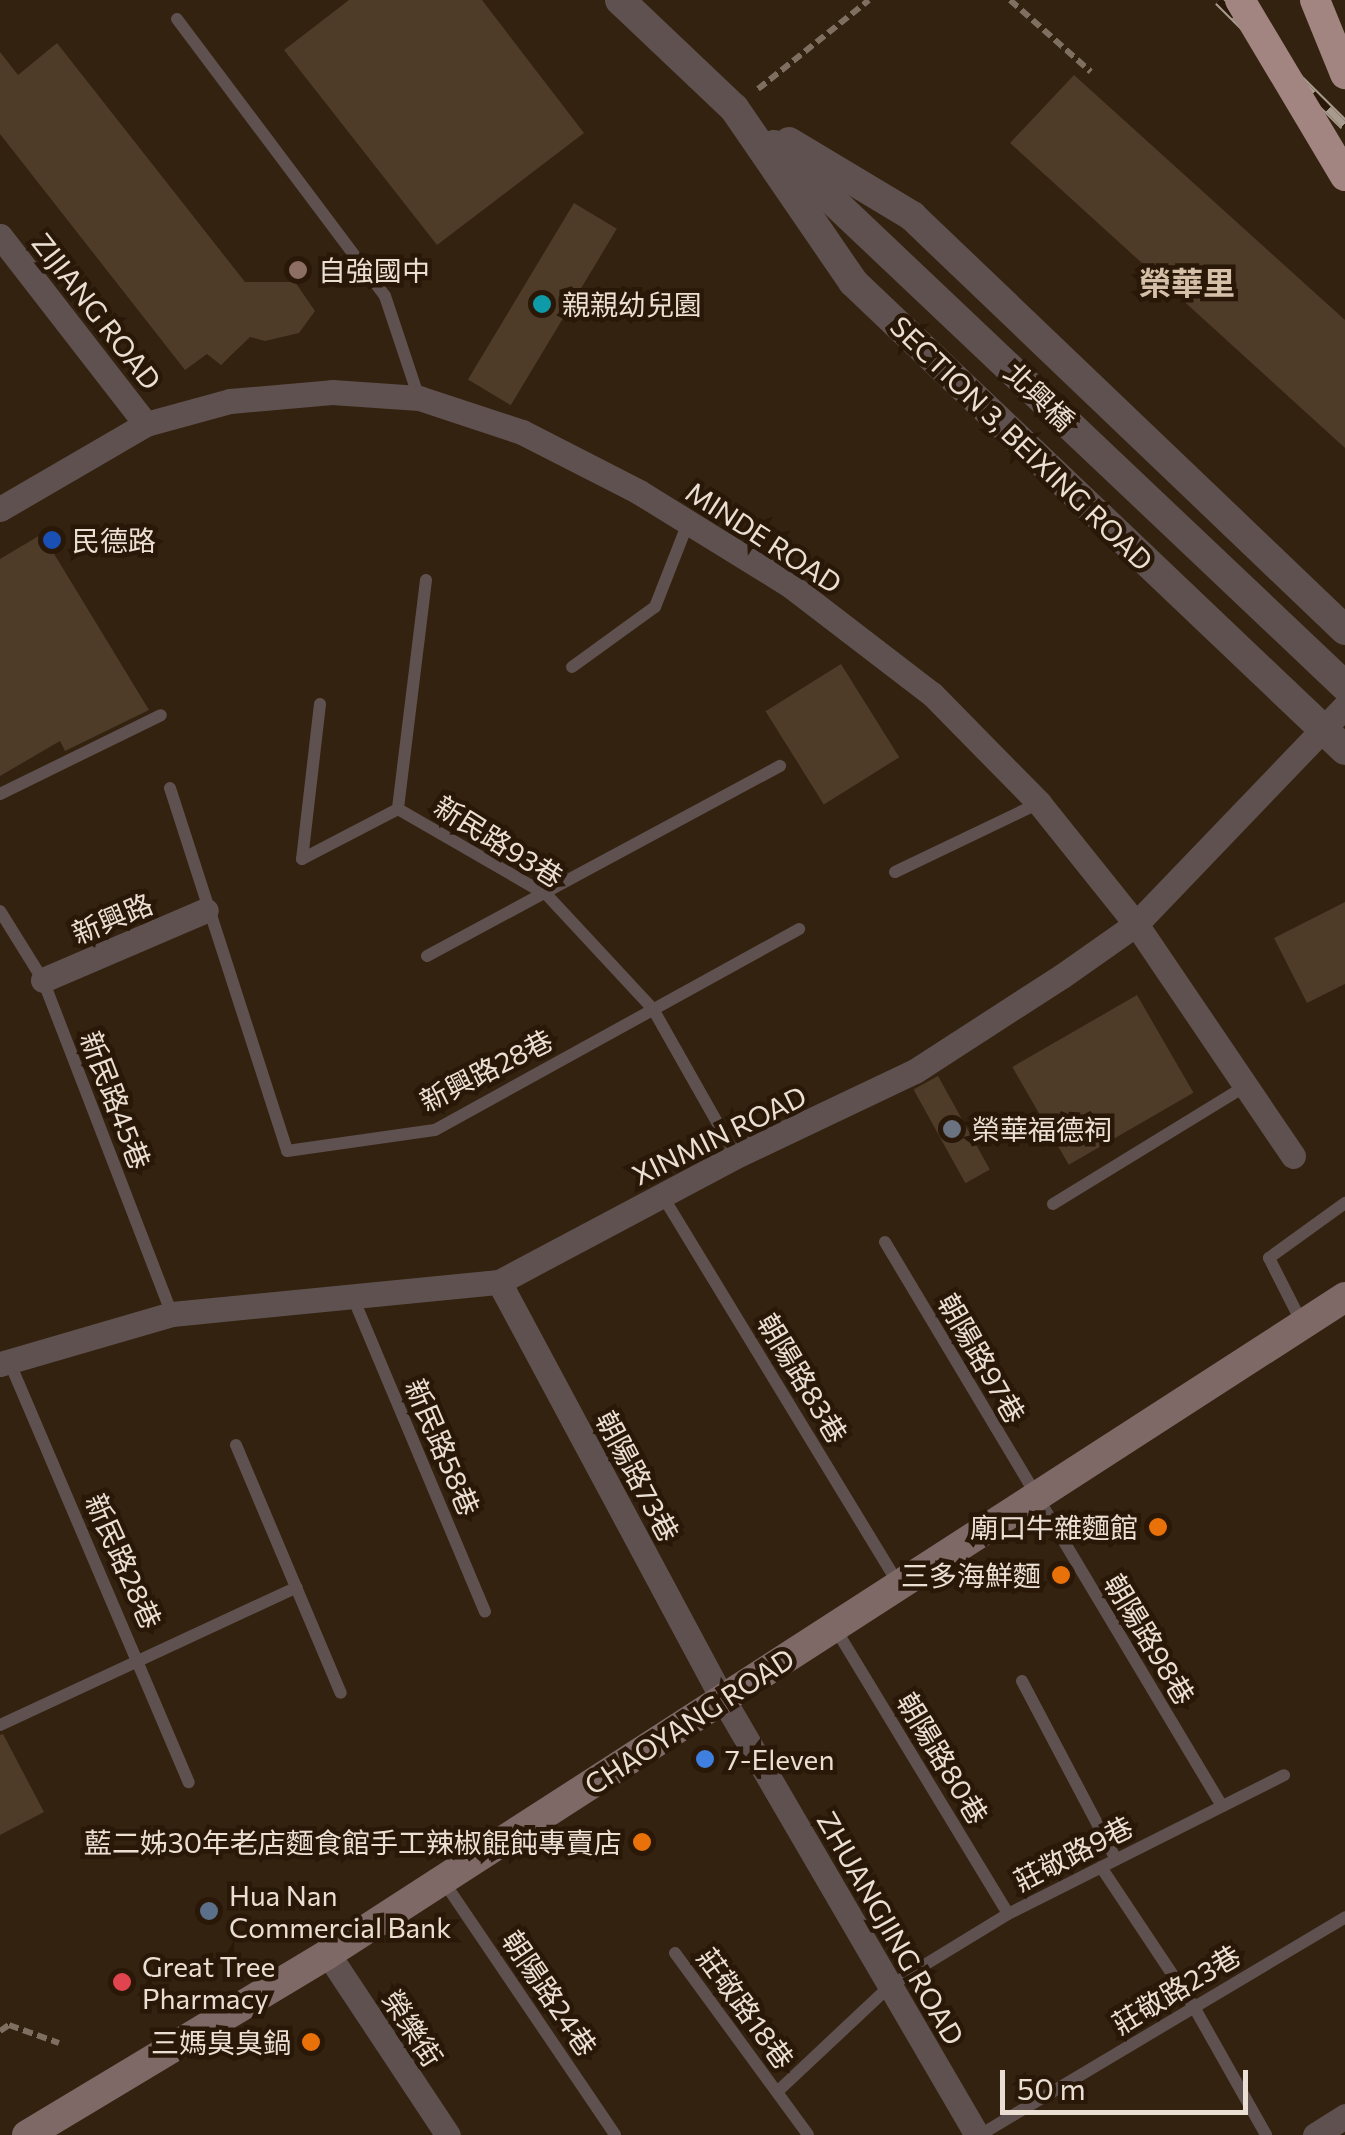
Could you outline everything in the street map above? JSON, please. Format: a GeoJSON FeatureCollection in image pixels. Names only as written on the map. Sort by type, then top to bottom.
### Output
{"type":"FeatureCollection","features":[{"type":"Feature","properties":{"kind":"highway"},"geometry":{"type":"LineString","coordinates":[[1240,0],[1345,176]]}},
{"type":"Feature","properties":{"kind":"highway"},"geometry":{"type":"LineString","coordinates":[[1315,0],[1345,74]]}},
{"type":"Feature","properties":{"kind":"main road","name":"CHAOYANG ROAD"},"geometry":{"type":"LineString","coordinates":[[27,2135],[328,1954],[1345,1297]]}},
{"type":"Feature","properties":{"kind":"street","name":"SECTION 3, BEIXING ROAD"},"geometry":{"type":"LineString","coordinates":[[620,0],[734,108],[912,216],[1345,630]]}},
{"type":"Feature","properties":{"kind":"street","name":"SECTION 3, BEIXING ROAD"},"geometry":{"type":"LineString","coordinates":[[734,108],[852,282],[1334,739]]}},
{"type":"Feature","properties":{"kind":"street","name":"北興橋"},"geometry":{"type":"LineString","coordinates":[[734,108],[1345,686]]}},
{"type":"Feature","properties":{"kind":"street","name":"ZIJIANG ROAD"},"geometry":{"type":"LineString","coordinates":[[0,236],[146,424]]}},
{"type":"Feature","properties":{"kind":"street","name":"MINDE ROAD"},"geometry":{"type":"LineString","coordinates":[[0,509],[146,424],[230,401],[332,392],[419,398],[522,432],[688,523],[791,586],[932,694],[1039,804],[1136,924],[1294,1156]]}},
{"type":"Feature","properties":{"kind":"street","name":"XINMIN ROAD"},"geometry":{"type":"LineString","coordinates":[[3,1358],[172,1314],[354,1300],[500,1282],[736,1156],[915,1070],[1136,924],[1334,739],[1345,706]]}},
{"type":"Feature","properties":{"kind":"street","name":"新興路"},"geometry":{"type":"LineString","coordinates":[[43,980],[206,910]]}},
{"type":"Feature","properties":{"kind":"street","name":"朝陽路73巷"},"geometry":{"type":"LineString","coordinates":[[500,1282],[723,1699]]}},
{"type":"Feature","properties":{"kind":"street","name":"ZHUANGJING ROAD"},"geometry":{"type":"LineString","coordinates":[[723,1699],[979,2135]]}},
{"type":"Feature","properties":{"kind":"street","name":"榮樂街"},"geometry":{"type":"LineString","coordinates":[[328,1954],[448,2135]]}},
{"type":"Feature","properties":{"kind":"street"},"geometry":{"type":"LineString","coordinates":[[1315,2135],[1345,2116]]}},
{"type":"Feature","properties":{"kind":"lane"},"geometry":{"type":"LineString","coordinates":[[177,19],[385,296],[419,398]]}},
{"type":"Feature","properties":{"kind":"lane"},"geometry":{"type":"LineString","coordinates":[[572,666],[655,606],[688,523]]}},
{"type":"Feature","properties":{"kind":"lane","name":"新民路93巷"},"geometry":{"type":"LineString","coordinates":[[426,580],[398,808],[540,890],[653,1009],[736,1156]]}},
{"type":"Feature","properties":{"kind":"lane"},"geometry":{"type":"LineString","coordinates":[[320,704],[302,859],[398,808]]}},
{"type":"Feature","properties":{"kind":"lane"},"geometry":{"type":"LineString","coordinates":[[0,794],[161,715]]}},
{"type":"Feature","properties":{"kind":"lane"},"geometry":{"type":"LineString","coordinates":[[427,956],[540,890],[780,766]]}},
{"type":"Feature","properties":{"kind":"lane"},"geometry":{"type":"LineString","coordinates":[[170,788],[206,910]]}},
{"type":"Feature","properties":{"kind":"lane"},"geometry":{"type":"LineString","coordinates":[[895,872],[1039,804]]}},
{"type":"Feature","properties":{"kind":"lane","name":"新興路28巷"},"geometry":{"type":"LineString","coordinates":[[206,910],[287,1151],[435,1130],[653,1009]]}},
{"type":"Feature","properties":{"kind":"lane","name":"新民路45巷"},"geometry":{"type":"LineString","coordinates":[[0,911],[43,980],[172,1314]]}},
{"type":"Feature","properties":{"kind":"lane"},"geometry":{"type":"LineString","coordinates":[[653,1009],[799,928]]}},
{"type":"Feature","properties":{"kind":"lane"},"geometry":{"type":"LineString","coordinates":[[1053,1204],[1247,1085]]}},
{"type":"Feature","properties":{"kind":"lane","name":"朝陽路83巷"},"geometry":{"type":"LineString","coordinates":[[662,1195],[900,1587]]}},
{"type":"Feature","properties":{"kind":"lane"},"geometry":{"type":"LineString","coordinates":[[1302,1324],[1269,1258],[1345,1203]]}},
{"type":"Feature","properties":{"kind":"lane","name":"朝陽路97巷"},"geometry":{"type":"LineString","coordinates":[[886,1242],[1035,1499]]}},
{"type":"Feature","properties":{"kind":"lane","name":"新民路58巷"},"geometry":{"type":"LineString","coordinates":[[354,1300],[485,1612]]}},
{"type":"Feature","properties":{"kind":"lane","name":"新民路28巷"},"geometry":{"type":"LineString","coordinates":[[3,1358],[140,1661],[189,1782]]}},
{"type":"Feature","properties":{"kind":"lane"},"geometry":{"type":"LineString","coordinates":[[236,1445],[341,1694]]}},
{"type":"Feature","properties":{"kind":"lane","name":"朝陽路98巷"},"geometry":{"type":"LineString","coordinates":[[1035,1499],[1222,1806]]}},
{"type":"Feature","properties":{"kind":"lane"},"geometry":{"type":"LineString","coordinates":[[0,1725],[297,1588]]}},
{"type":"Feature","properties":{"kind":"lane","name":"朝陽路80巷"},"geometry":{"type":"LineString","coordinates":[[835,1628],[1008,1914]]}},
{"type":"Feature","properties":{"kind":"lane"},"geometry":{"type":"LineString","coordinates":[[1022,1681],[1116,1859]]}},
{"type":"Feature","properties":{"kind":"lane","name":"莊敬路9巷"},"geometry":{"type":"LineString","coordinates":[[890,1986],[1008,1914],[1284,1775]]}},
{"type":"Feature","properties":{"kind":"lane"},"geometry":{"type":"LineString","coordinates":[[1101,1867],[1194,2008],[1266,2135]]}},
{"type":"Feature","properties":{"kind":"lane","name":"朝陽路24巷"},"geometry":{"type":"LineString","coordinates":[[443,1880],[615,2135]]}},
{"type":"Feature","properties":{"kind":"lane","name":"莊敬路23巷"},"geometry":{"type":"LineString","coordinates":[[979,2135],[1345,1917]]}},
{"type":"Feature","properties":{"kind":"lane","name":"莊敬路18巷"},"geometry":{"type":"LineString","coordinates":[[675,1953],[808,2135]]}},
{"type":"Feature","properties":{"kind":"lane","name":"莊敬路18巷"},"geometry":{"type":"LineString","coordinates":[[777,2092],[890,1986]]}},
{"type":"Feature","properties":{"kind":"path"},"geometry":{"type":"LineString","coordinates":[[734,108],[869,0]]}},
{"type":"Feature","properties":{"kind":"path"},"geometry":{"type":"LineString","coordinates":[[1010,0],[1090,72]]}},
{"type":"Feature","properties":{"kind":"path"},"geometry":{"type":"LineString","coordinates":[[0,2031],[9,2025],[59,2043]]}},
{"type":"Feature","properties":{"kind":"building"},"geometry":{"type":"Polygon","coordinates":[[[349,0],[482,0],[584,133],[437,245],[284,50],[349,0]]]}},
{"type":"Feature","properties":{"kind":"building"},"geometry":{"type":"Polygon","coordinates":[[[57,43],[245,282],[295,282],[315,311],[299,333],[265,341],[250,337],[221,365],[207,354],[185,370],[0,134],[0,52],[18,75],[57,43]]]}},
{"type":"Feature","properties":{"kind":"building"},"geometry":{"type":"Polygon","coordinates":[[[1074,75],[1345,320],[1345,448],[1010,143],[1074,75]]]}},
{"type":"Feature","properties":{"kind":"building","name":"親親幼兒園"},"geometry":{"type":"Polygon","coordinates":[[[574,203],[617,229],[511,405],[468,380],[574,203]]]}},
{"type":"Feature","properties":{"kind":"building"},"geometry":{"type":"Polygon","coordinates":[[[42,534],[149,710],[65,751],[60,741],[0,776],[0,559],[42,534]]]}},
{"type":"Feature","properties":{"kind":"building"},"geometry":{"type":"Polygon","coordinates":[[[841,664],[899,757],[824,804],[766,711],[841,664]]]}},
{"type":"Feature","properties":{"kind":"building"},"geometry":{"type":"Polygon","coordinates":[[[1345,902],[1345,984],[1307,1003],[1274,938],[1345,902]]]}},
{"type":"Feature","properties":{"kind":"building"},"geometry":{"type":"Polygon","coordinates":[[[1137,995],[1194,1093],[1069,1165],[1012,1067],[1137,995]]]}},
{"type":"Feature","properties":{"kind":"building","name":"榮華福德祠"},"geometry":{"type":"Polygon","coordinates":[[[938,1076],[990,1170],[965,1183],[914,1090],[938,1076]]]}},
{"type":"Feature","properties":{"kind":"building"},"geometry":{"type":"Polygon","coordinates":[[[3,1734],[44,1812],[0,1835],[0,1735],[3,1734]]]}},
{"type":"Feature","properties":{"kind":"railway"},"geometry":{"type":"LineString","coordinates":[[1219,0],[1345,125]]}},
{"type":"Feature","properties":{"kind":"place","name":"自強國中"},"geometry":{"type":"Point","coordinates":[298,270]}},
{"type":"Feature","properties":{"kind":"place","name":"親親幼兒園"},"geometry":{"type":"Point","coordinates":[542,304]}},
{"type":"Feature","properties":{"kind":"place","name":"民德路"},"geometry":{"type":"Point","coordinates":[52,540]}},
{"type":"Feature","properties":{"kind":"place","name":"榮華福德祠"},"geometry":{"type":"Point","coordinates":[952,1129]}},
{"type":"Feature","properties":{"kind":"place","name":"廟口牛雜麵館"},"geometry":{"type":"Point","coordinates":[1158,1527]}},
{"type":"Feature","properties":{"kind":"place","name":"三多海鮮麵"},"geometry":{"type":"Point","coordinates":[1061,1575]}},
{"type":"Feature","properties":{"kind":"place","name":"7-Eleven"},"geometry":{"type":"Point","coordinates":[705,1759]}},
{"type":"Feature","properties":{"kind":"place","name":"藍二姊30年老店麵食館手工辣椒餛飩專賣店"},"geometry":{"type":"Point","coordinates":[642,1842]}},
{"type":"Feature","properties":{"kind":"place","name":"Hua Nan Commercial Bank"},"geometry":{"type":"Point","coordinates":[209,1911]}},
{"type":"Feature","properties":{"kind":"place","name":"Great Tree Pharmacy"},"geometry":{"type":"Point","coordinates":[122,1982]}},
{"type":"Feature","properties":{"kind":"place","name":"三媽臭臭鍋"},"geometry":{"type":"Point","coordinates":[311,2042]}},
{"type":"Feature","properties":{"kind":"district","name":"榮華里"},"geometry":{"type":"Point","coordinates":[1187,282]}}]}
